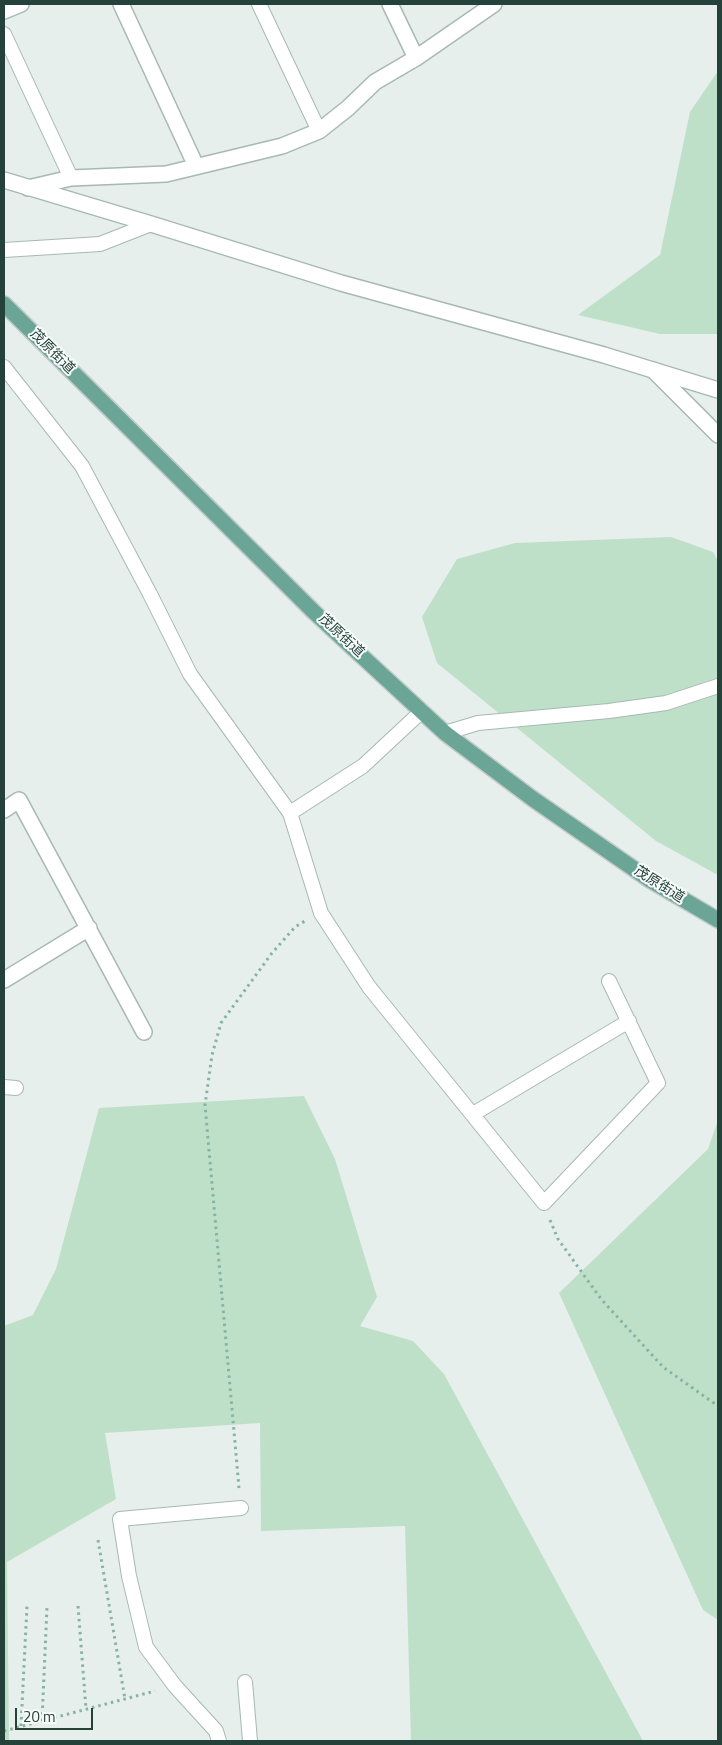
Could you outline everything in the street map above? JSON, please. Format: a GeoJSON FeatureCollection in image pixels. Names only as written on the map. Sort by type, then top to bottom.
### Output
{"type":"FeatureCollection","features":[{"type":"Feature","properties":{"kind":"main road","name":"茂原街道"},"geometry":{"type":"LineString","coordinates":[[4,304],[314,612],[445,733],[533,800],[650,880],[718,920]]}},
{"type":"Feature","properties":{"kind":"street"},"geometry":{"type":"LineString","coordinates":[[4,11],[21,4]]}},
{"type":"Feature","properties":{"kind":"street"},"geometry":{"type":"LineString","coordinates":[[121,4],[196,166]]}},
{"type":"Feature","properties":{"kind":"street"},"geometry":{"type":"LineString","coordinates":[[390,4],[416,58]]}},
{"type":"Feature","properties":{"kind":"street"},"geometry":{"type":"LineString","coordinates":[[28,188],[71,178],[166,174],[282,146],[319,131],[348,108],[375,82],[416,58],[494,4]]}},
{"type":"Feature","properties":{"kind":"street"},"geometry":{"type":"LineString","coordinates":[[4,180],[341,283],[718,390]]}},
{"type":"Feature","properties":{"kind":"street"},"geometry":{"type":"LineString","coordinates":[[653,370],[718,435]]}},
{"type":"Feature","properties":{"kind":"street"},"geometry":{"type":"LineString","coordinates":[[4,810],[19,800],[144,1032]]}},
{"type":"Feature","properties":{"kind":"street"},"geometry":{"type":"LineString","coordinates":[[4,980],[89,928]]}},
{"type":"Feature","properties":{"kind":"lane"},"geometry":{"type":"LineString","coordinates":[[259,4],[319,131]]}},
{"type":"Feature","properties":{"kind":"lane"},"geometry":{"type":"LineString","coordinates":[[4,34],[71,178]]}},
{"type":"Feature","properties":{"kind":"lane"},"geometry":{"type":"LineString","coordinates":[[4,250],[100,244],[152,224]]}},
{"type":"Feature","properties":{"kind":"lane"},"geometry":{"type":"LineString","coordinates":[[4,367],[82,466],[190,674],[290,813],[321,913],[369,986],[544,1203],[658,1084],[610,981]]}},
{"type":"Feature","properties":{"kind":"lane"},"geometry":{"type":"LineString","coordinates":[[445,733],[478,723],[609,711],[666,703],[718,686]]}},
{"type":"Feature","properties":{"kind":"lane"},"geometry":{"type":"LineString","coordinates":[[290,813],[363,766],[422,711]]}},
{"type":"Feature","properties":{"kind":"lane"},"geometry":{"type":"LineString","coordinates":[[473,1114],[629,1021]]}},
{"type":"Feature","properties":{"kind":"lane"},"geometry":{"type":"LineString","coordinates":[[220,1741],[216,1731],[175,1686],[146,1646],[129,1576],[120,1519],[241,1508]]}},
{"type":"Feature","properties":{"kind":"lane"},"geometry":{"type":"LineString","coordinates":[[245,1682],[250,1741]]}},
{"type":"Feature","properties":{"kind":"path"},"geometry":{"type":"LineString","coordinates":[[241,1508],[205,1105],[212,1055],[221,1023],[272,953],[295,927],[321,913]]}},
{"type":"Feature","properties":{"kind":"path"},"geometry":{"type":"LineString","coordinates":[[544,1203],[558,1238],[601,1299],[662,1367],[718,1406]]}},
{"type":"Feature","properties":{"kind":"path"},"geometry":{"type":"LineString","coordinates":[[98,1540],[126,1699]]}},
{"type":"Feature","properties":{"kind":"path"},"geometry":{"type":"LineString","coordinates":[[21,1726],[27,1606]]}},
{"type":"Feature","properties":{"kind":"path"},"geometry":{"type":"LineString","coordinates":[[78,1606],[86,1709]]}},
{"type":"Feature","properties":{"kind":"path"},"geometry":{"type":"LineString","coordinates":[[42,1721],[46,1607]]}},
{"type":"Feature","properties":{"kind":"path"},"geometry":{"type":"LineString","coordinates":[[4,1731],[175,1686]]}},
{"type":"Feature","properties":{"kind":"green space"},"geometry":{"type":"Polygon","coordinates":[[[718,71],[718,334],[660,334],[578,315],[660,255],[690,112],[718,71]]]}},
{"type":"Feature","properties":{"kind":"green space"},"geometry":{"type":"Polygon","coordinates":[[[671,537],[713,552],[718,561],[718,875],[656,841],[437,663],[422,617],[457,559],[515,543],[671,537]]]}},
{"type":"Feature","properties":{"kind":"green space"},"geometry":{"type":"Polygon","coordinates":[[[304,1096],[335,1159],[377,1297],[360,1326],[413,1341],[444,1374],[643,1741],[411,1741],[405,1526],[261,1531],[260,1423],[105,1433],[116,1499],[7,1562],[9,1741],[4,1741],[4,1326],[33,1315],[56,1269],[99,1108],[304,1096]]]}},
{"type":"Feature","properties":{"kind":"green space"},"geometry":{"type":"Polygon","coordinates":[[[718,1120],[718,1620],[703,1610],[559,1293],[708,1149],[718,1120]]]}}]}
